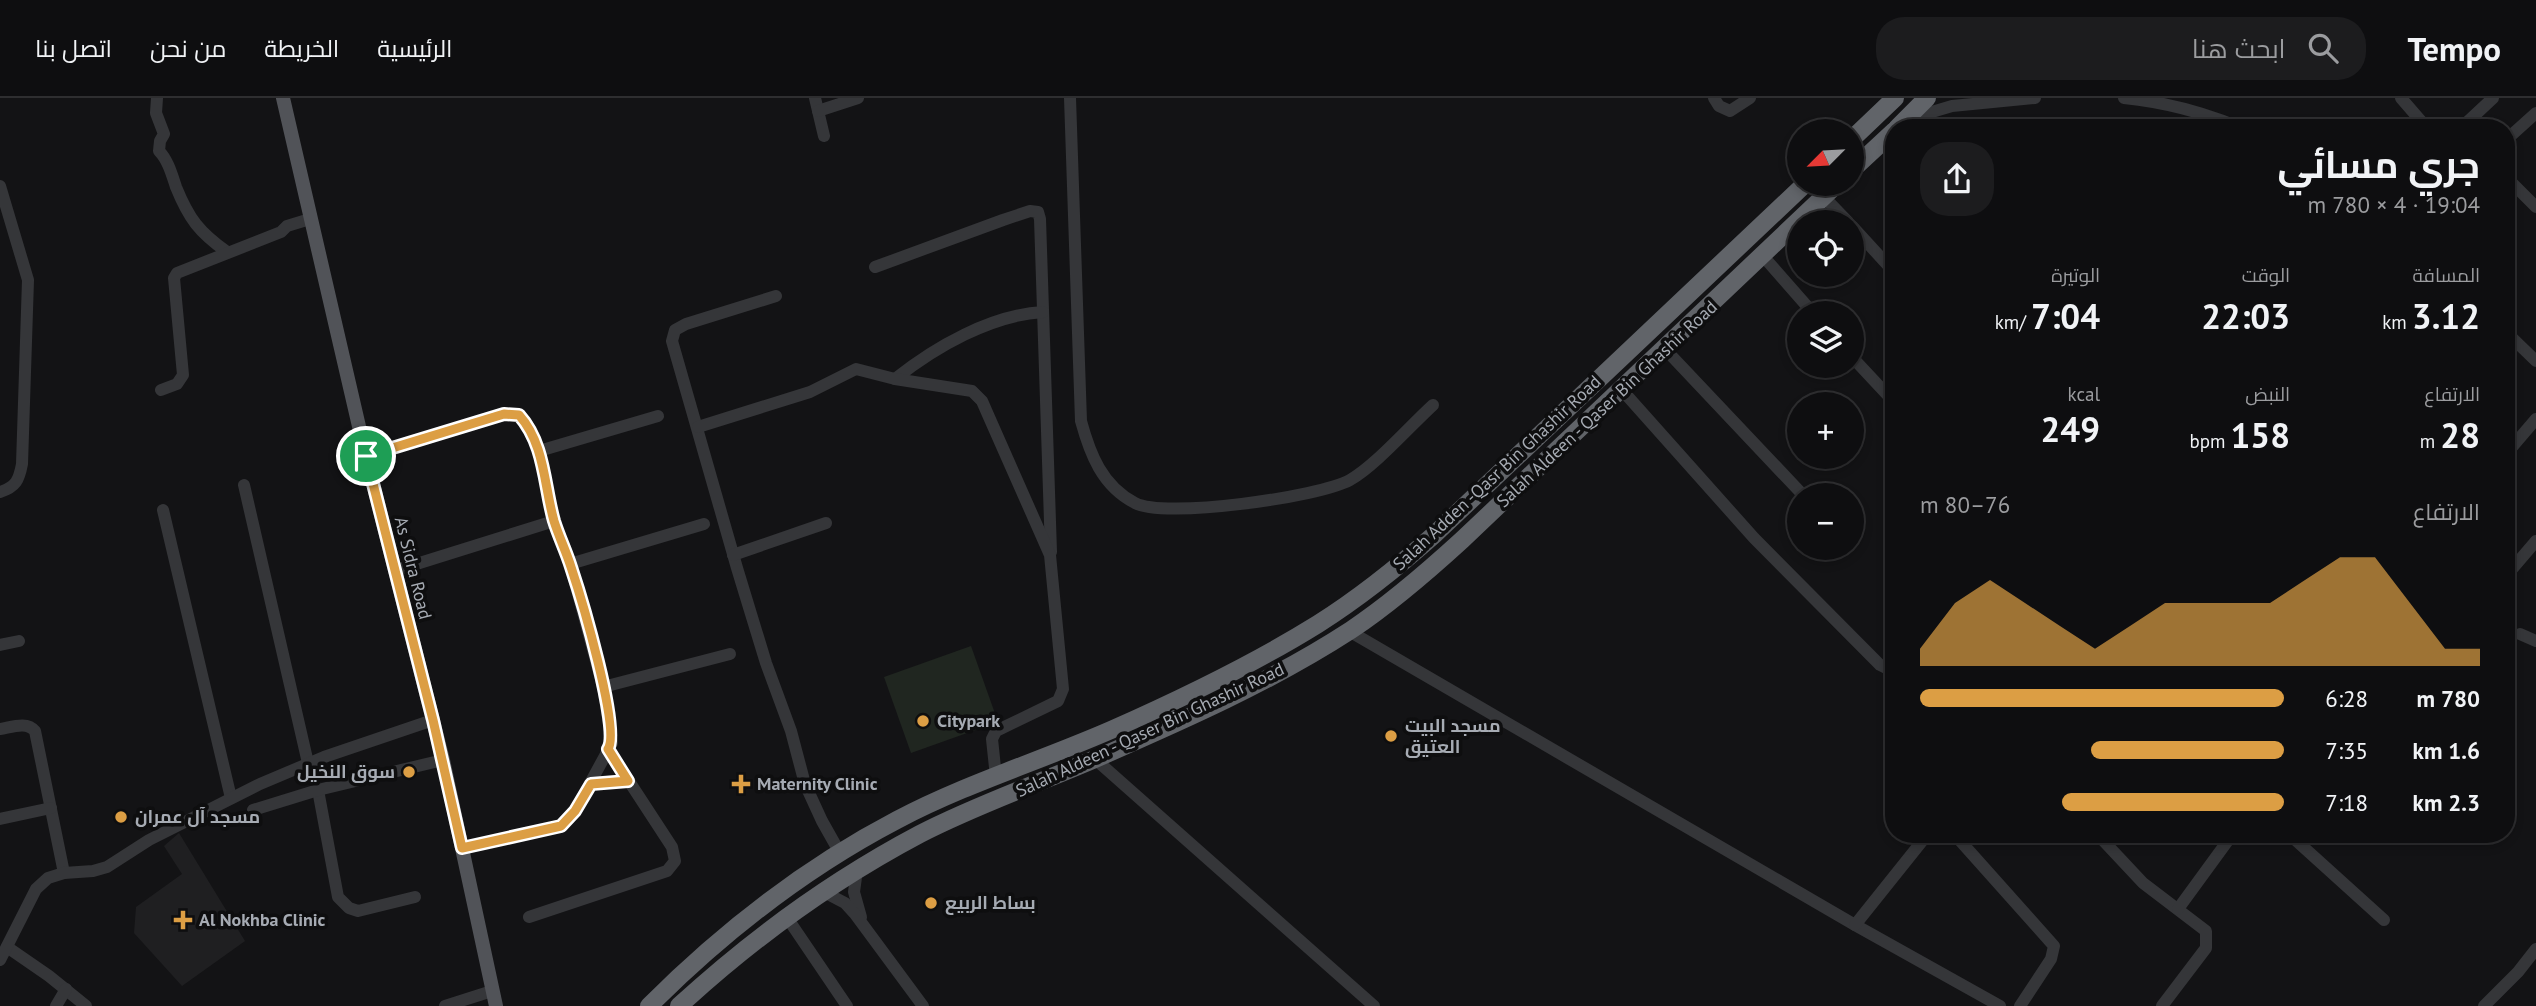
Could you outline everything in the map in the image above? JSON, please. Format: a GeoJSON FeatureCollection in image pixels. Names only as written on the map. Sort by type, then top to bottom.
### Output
{"type":"FeatureCollection","features":[{"type":"Feature","properties":{"kind":"highway"},"geometry":{"type":"LineString","coordinates":[[1864,128],[1895,98]]}},
{"type":"Feature","properties":{"kind":"highway"},"geometry":{"type":"LineString","coordinates":[[1905,119],[1927,98]]}},
{"type":"Feature","properties":{"kind":"highway"},"geometry":{"type":"LineString","coordinates":[[1864,159],[1885,138]]}},
{"type":"Feature","properties":{"kind":"highway","name":"Salah Adden -Qasr Bin Ghashir Road"},"geometry":{"type":"LineString","coordinates":[[649,1006],[686,969],[743,920],[839,853],[900,818],[1111,730],[1197,689],[1277,648],[1372,586],[1435,534],[1792,196]]}},
{"type":"Feature","properties":{"kind":"highway","name":"Salah Aldeen - Qaser Bin Ghashir Road"},"geometry":{"type":"LineString","coordinates":[[679,1006],[786,916],[888,852],[956,817],[1095,759],[1261,682],[1349,631],[1433,567],[1825,196]]}},
{"type":"Feature","properties":{"kind":"highway"},"geometry":{"type":"LineString","coordinates":[[1588,389],[1605,406]]}},
{"type":"Feature","properties":{"kind":"main road","name":"As Sidra Road"},"geometry":{"type":"LineString","coordinates":[[283,98],[366,456],[443,760],[496,1006]]}},
{"type":"Feature","properties":{"kind":"street"},"geometry":{"type":"LineString","coordinates":[[156,98],[156,113],[164,134],[159,151],[166,159],[180,197],[196,227],[227,252]]}},
{"type":"Feature","properties":{"kind":"street"},"geometry":{"type":"LineString","coordinates":[[824,136],[816,104],[858,98]]}},
{"type":"Feature","properties":{"kind":"street"},"geometry":{"type":"LineString","coordinates":[[1070,98],[1081,421],[1094,461],[1113,487],[1144,507],[1165,510],[1262,501],[1323,491],[1342,484],[1363,470],[1433,405]]}},
{"type":"Feature","properties":{"kind":"street"},"geometry":{"type":"LineString","coordinates":[[1714,98],[1719,106],[1730,111],[1750,98]]}},
{"type":"Feature","properties":{"kind":"street"},"geometry":{"type":"LineString","coordinates":[[1917,119],[1952,106],[1985,100],[2035,98]]}},
{"type":"Feature","properties":{"kind":"street"},"geometry":{"type":"LineString","coordinates":[[2124,98],[2192,111],[2215,119]]}},
{"type":"Feature","properties":{"kind":"street"},"geometry":{"type":"LineString","coordinates":[[2401,98],[2419,119]]}},
{"type":"Feature","properties":{"kind":"street"},"geometry":{"type":"LineString","coordinates":[[2471,119],[2493,98]]}},
{"type":"Feature","properties":{"kind":"street"},"geometry":{"type":"LineString","coordinates":[[2515,132],[2536,113]]}},
{"type":"Feature","properties":{"kind":"street"},"geometry":{"type":"LineString","coordinates":[[0,186],[28,280],[22,464],[15,486],[0,492]]}},
{"type":"Feature","properties":{"kind":"street"},"geometry":{"type":"LineString","coordinates":[[2515,186],[2536,207]]}},
{"type":"Feature","properties":{"kind":"street"},"geometry":{"type":"LineString","coordinates":[[875,267],[1003,220],[1036,211],[1040,219],[1052,563],[1063,689],[1062,697],[996,731],[992,739],[996,777]]}},
{"type":"Feature","properties":{"kind":"street"},"geometry":{"type":"LineString","coordinates":[[160,390],[177,384],[183,375],[175,276],[227,252],[281,232],[287,226],[310,219]]}},
{"type":"Feature","properties":{"kind":"street"},"geometry":{"type":"LineString","coordinates":[[1864,239],[1885,262]]}},
{"type":"Feature","properties":{"kind":"street"},"geometry":{"type":"LineString","coordinates":[[1763,257],[1802,301]]}},
{"type":"Feature","properties":{"kind":"street"},"geometry":{"type":"LineString","coordinates":[[776,296],[686,324],[675,330],[672,341],[733,555],[810,796],[839,853]]}},
{"type":"Feature","properties":{"kind":"street"},"geometry":{"type":"LineString","coordinates":[[895,379],[924,355],[984,327],[1016,315],[1043,312]]}},
{"type":"Feature","properties":{"kind":"street"},"geometry":{"type":"LineString","coordinates":[[2515,346],[2536,361]]}},
{"type":"Feature","properties":{"kind":"street"},"geometry":{"type":"LineString","coordinates":[[1665,349],[1793,483]]}},
{"type":"Feature","properties":{"kind":"street"},"geometry":{"type":"LineString","coordinates":[[698,427],[810,392],[856,369],[895,379],[972,391],[978,396],[989,417],[1052,563]]}},
{"type":"Feature","properties":{"kind":"street"},"geometry":{"type":"LineString","coordinates":[[1864,370],[1885,392]]}},
{"type":"Feature","properties":{"kind":"street"},"geometry":{"type":"LineString","coordinates":[[1622,390],[1763,547],[1885,668]]}},
{"type":"Feature","properties":{"kind":"street"},"geometry":{"type":"LineString","coordinates":[[366,456],[504,414],[519,415],[527,424],[539,451],[554,521],[570,564],[603,687],[612,743],[575,811],[561,826],[462,848]]}},
{"type":"Feature","properties":{"kind":"street"},"geometry":{"type":"LineString","coordinates":[[539,451],[658,416]]}},
{"type":"Feature","properties":{"kind":"street"},"geometry":{"type":"LineString","coordinates":[[2515,444],[2536,419]]}},
{"type":"Feature","properties":{"kind":"street"},"geometry":{"type":"LineString","coordinates":[[244,485],[307,763]]}},
{"type":"Feature","properties":{"kind":"street"},"geometry":{"type":"LineString","coordinates":[[163,510],[231,798]]}},
{"type":"Feature","properties":{"kind":"street"},"geometry":{"type":"LineString","coordinates":[[394,571],[554,521]]}},
{"type":"Feature","properties":{"kind":"street"},"geometry":{"type":"LineString","coordinates":[[733,555],[827,523]]}},
{"type":"Feature","properties":{"kind":"street"},"geometry":{"type":"LineString","coordinates":[[570,564],[704,524]]}},
{"type":"Feature","properties":{"kind":"street"},"geometry":{"type":"LineString","coordinates":[[2515,566],[2536,541]]}},
{"type":"Feature","properties":{"kind":"street"},"geometry":{"type":"LineString","coordinates":[[1349,631],[1855,926],[2000,1006]]}},
{"type":"Feature","properties":{"kind":"street"},"geometry":{"type":"LineString","coordinates":[[2520,634],[2536,642]]}},
{"type":"Feature","properties":{"kind":"street"},"geometry":{"type":"LineString","coordinates":[[0,645],[19,641]]}},
{"type":"Feature","properties":{"kind":"street"},"geometry":{"type":"LineString","coordinates":[[603,687],[730,654]]}},
{"type":"Feature","properties":{"kind":"street"},"geometry":{"type":"LineString","coordinates":[[0,960],[36,889],[48,878],[64,873],[93,872],[107,867],[149,840],[307,763],[433,720]]}},
{"type":"Feature","properties":{"kind":"street"},"geometry":{"type":"LineString","coordinates":[[0,729],[23,725],[31,726],[35,731],[64,873]]}},
{"type":"Feature","properties":{"kind":"street"},"geometry":{"type":"LineString","coordinates":[[529,917],[667,871],[676,861],[672,847],[608,749]]}},
{"type":"Feature","properties":{"kind":"street"},"geometry":{"type":"LineString","coordinates":[[1095,759],[1374,1006]]}},
{"type":"Feature","properties":{"kind":"street"},"geometry":{"type":"LineString","coordinates":[[253,810],[318,790],[443,760]]}},
{"type":"Feature","properties":{"kind":"street"},"geometry":{"type":"LineString","coordinates":[[591,784],[628,781]]}},
{"type":"Feature","properties":{"kind":"street"},"geometry":{"type":"LineString","coordinates":[[318,790],[338,897],[343,903],[358,911],[415,897]]}},
{"type":"Feature","properties":{"kind":"street"},"geometry":{"type":"LineString","coordinates":[[0,819],[51,808]]}},
{"type":"Feature","properties":{"kind":"street"},"geometry":{"type":"LineString","coordinates":[[1855,926],[1921,843]]}},
{"type":"Feature","properties":{"kind":"street"},"geometry":{"type":"LineString","coordinates":[[1962,843],[2054,946],[2052,959],[2020,1006]]}},
{"type":"Feature","properties":{"kind":"street"},"geometry":{"type":"LineString","coordinates":[[2106,843],[2143,883],[2206,931],[2208,936],[2206,948],[2162,1006]]}},
{"type":"Feature","properties":{"kind":"street"},"geometry":{"type":"LineString","coordinates":[[2178,909],[2226,843]]}},
{"type":"Feature","properties":{"kind":"street"},"geometry":{"type":"LineString","coordinates":[[2299,843],[2384,920]]}},
{"type":"Feature","properties":{"kind":"street"},"geometry":{"type":"LineString","coordinates":[[857,870],[854,892],[863,924]]}},
{"type":"Feature","properties":{"kind":"street"},"geometry":{"type":"LineString","coordinates":[[822,891],[845,903],[923,1006]]}},
{"type":"Feature","properties":{"kind":"street"},"geometry":{"type":"LineString","coordinates":[[786,916],[847,1006]]}},
{"type":"Feature","properties":{"kind":"street"},"geometry":{"type":"LineString","coordinates":[[7,947],[86,1006]]}},
{"type":"Feature","properties":{"kind":"street"},"geometry":{"type":"LineString","coordinates":[[2484,1006],[2536,950]]}},
{"type":"Feature","properties":{"kind":"street"},"geometry":{"type":"LineString","coordinates":[[56,1006],[66,989]]}},
{"type":"Feature","properties":{"kind":"street"},"geometry":{"type":"LineString","coordinates":[[445,1006],[492,991]]}},
{"type":"Feature","properties":{"kind":"street"},"geometry":{"type":"LineString","coordinates":[[2496,996],[2505,1006]]}},
{"type":"Feature","properties":{"kind":"shaded area"},"geometry":{"type":"Polygon","coordinates":[[[971,646],[998,722],[911,753],[884,677],[971,646]]]}},
{"type":"Feature","properties":{"kind":"shaded area","name":"Al Nokhba Clinic"},"geometry":{"type":"Polygon","coordinates":[[[179,833],[245,941],[182,986],[134,933],[136,907],[182,874],[164,846],[179,833]]]}},
{"type":"Feature","properties":{"kind":"place","name":"Citypark"},"geometry":{"type":"Point","coordinates":[923,721]}},
{"type":"Feature","properties":{"kind":"place","name":"مسجد البيت العتيق"},"geometry":{"type":"Point","coordinates":[1391,736]}},
{"type":"Feature","properties":{"kind":"place","name":"سوق النخيل"},"geometry":{"type":"Point","coordinates":[409,772]}},
{"type":"Feature","properties":{"kind":"place","name":"Maternity Clinic"},"geometry":{"type":"Point","coordinates":[741,784]}},
{"type":"Feature","properties":{"kind":"place","name":"مسجد آل عمران"},"geometry":{"type":"Point","coordinates":[121,817]}},
{"type":"Feature","properties":{"kind":"place","name":"بساط الربيع"},"geometry":{"type":"Point","coordinates":[931,903]}},
{"type":"Feature","properties":{"kind":"place","name":"Al Nokhba Clinic"},"geometry":{"type":"Point","coordinates":[183,920]}},
{"type":"Feature","properties":{"kind":"route"},"geometry":{"type":"LineString","coordinates":[[504,414],[519,415],[527,424],[539,451],[554,521],[581,601],[603,687],[611,729],[612,743],[608,749],[628,781],[591,784],[575,811],[561,826],[462,848],[443,760],[366,456],[504,414]]}}]}
